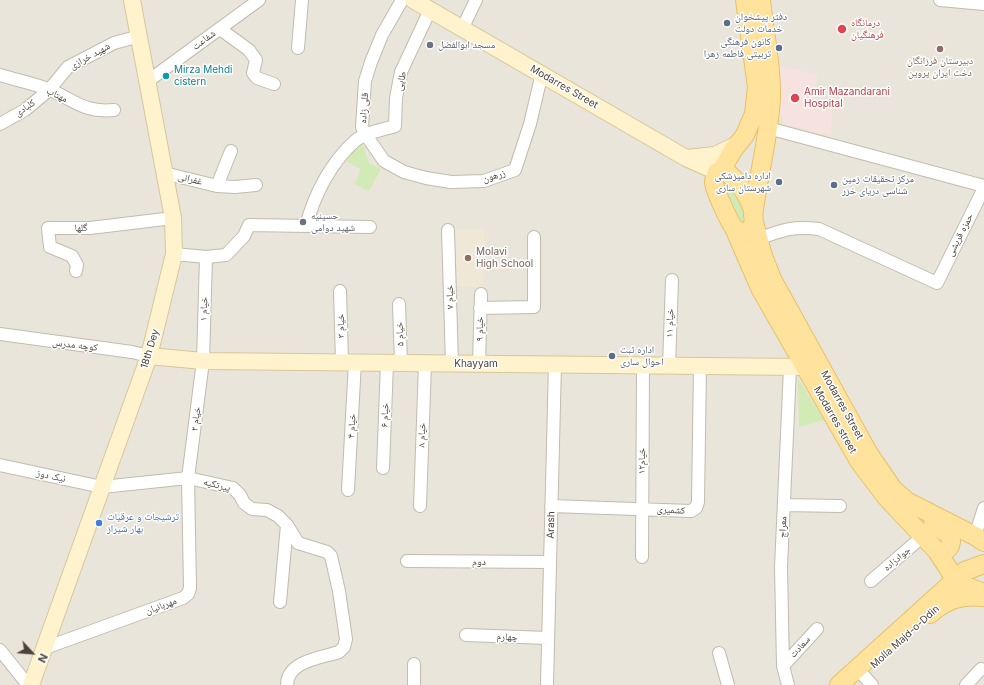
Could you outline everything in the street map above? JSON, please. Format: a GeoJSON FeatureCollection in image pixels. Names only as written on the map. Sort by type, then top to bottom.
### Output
{"type":"FeatureCollection","features":[{"type":"Feature","properties":{"kind":"main road","name":"18th Dey"},"geometry":{"type":"LineString","coordinates":[[30,685],[45,648],[149,356],[174,254],[173,218],[140,36],[132,0]]}},
{"type":"Feature","properties":{"kind":"main road","name":"Modarres Street"},"geometry":{"type":"LineString","coordinates":[[413,0],[542,73],[686,158],[719,172],[731,175],[738,181],[746,193],[772,279],[869,454],[894,489],[908,502],[980,539]]}},
{"type":"Feature","properties":{"kind":"main road"},"geometry":{"type":"LineString","coordinates":[[719,172],[742,140],[754,114],[757,87],[745,0]]}},
{"type":"Feature","properties":{"kind":"main road"},"geometry":{"type":"LineString","coordinates":[[734,228],[739,232],[747,232],[755,225],[764,145],[768,128],[770,81],[760,0]]}},
{"type":"Feature","properties":{"kind":"main road"},"geometry":{"type":"LineString","coordinates":[[742,140],[750,148],[758,149],[764,145]]}},
{"type":"Feature","properties":{"kind":"main road"},"geometry":{"type":"LineString","coordinates":[[686,158],[715,155],[742,140]]}},
{"type":"Feature","properties":{"kind":"main road","name":"Modarres street"},"geometry":{"type":"LineString","coordinates":[[719,172],[714,181],[717,193],[797,367],[859,461],[886,497],[937,551],[955,579]]}},
{"type":"Feature","properties":{"kind":"main road","name":"Khayyam"},"geometry":{"type":"LineString","coordinates":[[149,356],[203,361],[797,367]]}},
{"type":"Feature","properties":{"kind":"main road"},"geometry":{"type":"LineString","coordinates":[[908,502],[935,526],[951,536],[952,542],[950,547],[946,551],[937,551]]}},
{"type":"Feature","properties":{"kind":"main road","name":"Molla Majd-o-Ddin"},"geometry":{"type":"LineString","coordinates":[[839,685],[964,571],[984,564]]}},
{"type":"Feature","properties":{"kind":"main road"},"geometry":{"type":"LineString","coordinates":[[955,579],[963,585],[984,593]]}},
{"type":"Feature","properties":{"kind":"main road","name":"Molla Majd-o-Ddin"},"geometry":{"type":"LineString","coordinates":[[863,682],[943,602],[970,595],[984,597]]}},
{"type":"Feature","properties":{"kind":"street","name":"شفاعت"},"geometry":{"type":"LineString","coordinates":[[148,81],[259,0]]}},
{"type":"Feature","properties":{"kind":"street"},"geometry":{"type":"LineString","coordinates":[[298,48],[302,0]]}},
{"type":"Feature","properties":{"kind":"street","name":"قلی زاده"},"geometry":{"type":"LineString","coordinates":[[306,226],[313,203],[333,167],[355,141],[366,135],[362,127],[365,81],[382,35],[402,0]]}},
{"type":"Feature","properties":{"kind":"street"},"geometry":{"type":"LineString","coordinates":[[462,29],[476,0]]}},
{"type":"Feature","properties":{"kind":"street"},"geometry":{"type":"LineString","coordinates":[[940,0],[981,3]]}},
{"type":"Feature","properties":{"kind":"street","name":"طایی"},"geometry":{"type":"LineString","coordinates":[[366,135],[395,126],[396,98],[401,72],[430,10]]}},
{"type":"Feature","properties":{"kind":"street"},"geometry":{"type":"LineString","coordinates":[[220,29],[249,50],[256,60],[253,73],[257,78],[274,84]]}},
{"type":"Feature","properties":{"kind":"street","name":"شهید خرازی"},"geometry":{"type":"LineString","coordinates":[[49,90],[68,68],[114,43],[140,36]]}},
{"type":"Feature","properties":{"kind":"street","name":"زرهون"},"geometry":{"type":"LineString","coordinates":[[366,135],[384,161],[404,172],[451,182],[484,181],[490,179],[515,170],[530,124],[542,73]]}},
{"type":"Feature","properties":{"kind":"street","name":"مهتاب"},"geometry":{"type":"LineString","coordinates":[[0,75],[49,90],[88,110],[100,112],[114,110]]}},
{"type":"Feature","properties":{"kind":"street","name":"کلبادی"},"geometry":{"type":"LineString","coordinates":[[0,124],[25,110],[49,90]]}},
{"type":"Feature","properties":{"kind":"street"},"geometry":{"type":"LineString","coordinates":[[768,128],[984,187]]}},
{"type":"Feature","properties":{"kind":"street"},"geometry":{"type":"LineString","coordinates":[[217,186],[231,151]]}},
{"type":"Feature","properties":{"kind":"street","name":"غفرانی"},"geometry":{"type":"LineString","coordinates":[[164,172],[217,186],[235,187],[256,184]]}},
{"type":"Feature","properties":{"kind":"street","name":"حمزه قریشی"},"geometry":{"type":"LineString","coordinates":[[755,225],[781,230],[800,227],[819,229],[937,282],[984,187]]}},
{"type":"Feature","properties":{"kind":"street","name":"گلها"},"geometry":{"type":"LineString","coordinates":[[76,271],[77,265],[72,256],[50,247],[48,228],[90,228],[173,218]]}},
{"type":"Feature","properties":{"kind":"street"},"geometry":{"type":"LineString","coordinates":[[174,254],[206,257],[226,255],[244,236],[249,225],[370,227]]}},
{"type":"Feature","properties":{"kind":"street","name":"خیام ۷"},"geometry":{"type":"LineString","coordinates":[[448,230],[452,364]]}},
{"type":"Feature","properties":{"kind":"street"},"geometry":{"type":"LineString","coordinates":[[480,308],[534,307],[534,237]]}},
{"type":"Feature","properties":{"kind":"street","name":"خیام ۱"},"geometry":{"type":"LineString","coordinates":[[203,361],[206,257]]}},
{"type":"Feature","properties":{"kind":"street","name":"خیام ۱۱"},"geometry":{"type":"LineString","coordinates":[[669,366],[672,280]]}},
{"type":"Feature","properties":{"kind":"street","name":"خیام ۳"},"geometry":{"type":"LineString","coordinates":[[340,291],[349,362]]}},
{"type":"Feature","properties":{"kind":"street","name":"خیام ۹"},"geometry":{"type":"LineString","coordinates":[[479,364],[481,294]]}},
{"type":"Feature","properties":{"kind":"street","name":"خیام ۵"},"geometry":{"type":"LineString","coordinates":[[394,363],[399,304]]}},
{"type":"Feature","properties":{"kind":"street","name":"کوچه مدرس"},"geometry":{"type":"LineString","coordinates":[[0,334],[132,352],[149,356]]}},
{"type":"Feature","properties":{"kind":"street","name":"خیام ۲"},"geometry":{"type":"LineString","coordinates":[[188,478],[203,361]]}},
{"type":"Feature","properties":{"kind":"street","name":"خیام ۴"},"geometry":{"type":"LineString","coordinates":[[348,490],[349,362]]}},
{"type":"Feature","properties":{"kind":"street","name":"خیام ۶"},"geometry":{"type":"LineString","coordinates":[[383,468],[394,363]]}},
{"type":"Feature","properties":{"kind":"street","name":"خیام ۸"},"geometry":{"type":"LineString","coordinates":[[420,506],[425,364]]}},
{"type":"Feature","properties":{"kind":"street","name":"Arash"},"geometry":{"type":"LineString","coordinates":[[547,685],[555,364]]}},
{"type":"Feature","properties":{"kind":"street","name":"خیام۱۲"},"geometry":{"type":"LineString","coordinates":[[642,557],[641,508],[643,366]]}},
{"type":"Feature","properties":{"kind":"street","name":"کشمیری"},"geometry":{"type":"LineString","coordinates":[[551,506],[641,508],[691,511],[696,508],[698,502],[700,366]]}},
{"type":"Feature","properties":{"kind":"street","name":"معراج"},"geometry":{"type":"LineString","coordinates":[[788,685],[783,666],[781,567],[784,505],[797,367]]}},
{"type":"Feature","properties":{"kind":"street","name":"نیک دوز"},"geometry":{"type":"LineString","coordinates":[[0,465],[102,487]]}},
{"type":"Feature","properties":{"kind":"street","name":"پیرتکیه"},"geometry":{"type":"LineString","coordinates":[[102,487],[188,478],[233,488],[240,495],[244,503],[252,509],[272,512],[286,525],[298,544],[321,549],[331,556],[339,591],[346,639],[344,647],[339,652],[296,666],[290,672],[287,679],[287,685]]}},
{"type":"Feature","properties":{"kind":"street","name":"مهربانیان"},"geometry":{"type":"LineString","coordinates":[[45,648],[183,598],[188,594],[190,588],[188,478]]}},
{"type":"Feature","properties":{"kind":"street"},"geometry":{"type":"LineString","coordinates":[[784,505],[840,506]]}},
{"type":"Feature","properties":{"kind":"street"},"geometry":{"type":"LineString","coordinates":[[980,539],[984,508]]}},
{"type":"Feature","properties":{"kind":"street"},"geometry":{"type":"LineString","coordinates":[[280,602],[286,525]]}},
{"type":"Feature","properties":{"kind":"street","name":"جوادزاده"},"geometry":{"type":"LineString","coordinates":[[871,581],[923,536]]}},
{"type":"Feature","properties":{"kind":"street","name":"دوم"},"geometry":{"type":"LineString","coordinates":[[407,561],[550,562]]}},
{"type":"Feature","properties":{"kind":"street","name":"سعادت"},"geometry":{"type":"LineString","coordinates":[[783,666],[817,629]]}},
{"type":"Feature","properties":{"kind":"street","name":"چهارم"},"geometry":{"type":"LineString","coordinates":[[466,635],[548,638]]}},
{"type":"Feature","properties":{"kind":"street"},"geometry":{"type":"LineString","coordinates":[[0,650],[30,685]]}},
{"type":"Feature","properties":{"kind":"street"},"geometry":{"type":"LineString","coordinates":[[719,653],[728,685]]}},
{"type":"Feature","properties":{"kind":"street"},"geometry":{"type":"LineString","coordinates":[[414,664],[414,685]]}},
{"type":"Feature","properties":{"kind":"street"},"geometry":{"type":"LineString","coordinates":[[966,685],[981,669]]}},
{"type":"Feature","properties":{"kind":"shaded area"},"geometry":{"type":"Polygon","coordinates":[[[0,0],[984,0],[984,685],[0,685],[0,0]]]}},
{"type":"Feature","properties":{"kind":"shaded area","name":"Amir Mazandarani Hospital"},"geometry":{"type":"Polygon","coordinates":[[[773,64],[817,75],[815,100],[832,105],[831,135],[786,125],[775,105],[773,64]]]}},
{"type":"Feature","properties":{"kind":"shaded area","name":"Molavi High School"},"geometry":{"type":"Polygon","coordinates":[[[451,229],[485,229],[483,288],[453,286],[451,229]]]}},
{"type":"Feature","properties":{"kind":"green space"},"geometry":{"type":"Polygon","coordinates":[[[362,142],[369,163],[381,169],[369,191],[355,184],[361,169],[347,162],[357,143],[362,142]]]}},
{"type":"Feature","properties":{"kind":"green space"},"geometry":{"type":"Polygon","coordinates":[[[723,184],[731,184],[748,217],[741,231],[723,184]]]}},
{"type":"Feature","properties":{"kind":"green space"},"geometry":{"type":"Polygon","coordinates":[[[798,379],[824,420],[799,427],[798,379]]]}},
{"type":"Feature","properties":{"kind":"place","name":"دفتر پیشخوان خدمات دولت"},"geometry":{"type":"Point","coordinates":[727,23]}},
{"type":"Feature","properties":{"kind":"place","name":"درمانگاه فرهنگیان"},"geometry":{"type":"Point","coordinates":[842,29]}},
{"type":"Feature","properties":{"kind":"place","name":"مسجد ابوالفضل"},"geometry":{"type":"Point","coordinates":[430,45]}},
{"type":"Feature","properties":{"kind":"place","name":"کانون فرهنگی تربیتی فاطمه زهرا"},"geometry":{"type":"Point","coordinates":[779,48]}},
{"type":"Feature","properties":{"kind":"place","name":"دبیرستان فرزانگان دخت ایران پروین"},"geometry":{"type":"Point","coordinates":[940,49]}},
{"type":"Feature","properties":{"kind":"place","name":"Mirza Mehdi cistern"},"geometry":{"type":"Point","coordinates":[166,76]}},
{"type":"Feature","properties":{"kind":"place","name":"Amir Mazandarani Hospital"},"geometry":{"type":"Point","coordinates":[795,98]}},
{"type":"Feature","properties":{"kind":"place","name":"اداره دامپزشکی شهرستان ساری"},"geometry":{"type":"Point","coordinates":[779,182]}},
{"type":"Feature","properties":{"kind":"place","name":"مرکز تحقیقات زمین شناسی دریای خزر"},"geometry":{"type":"Point","coordinates":[834,185]}},
{"type":"Feature","properties":{"kind":"place","name":"حسینیه شهید دوامی"},"geometry":{"type":"Point","coordinates":[303,222]}},
{"type":"Feature","properties":{"kind":"place","name":"Molavi High School"},"geometry":{"type":"Point","coordinates":[468,258]}},
{"type":"Feature","properties":{"kind":"place","name":"اداره ثبت احوال ساری"},"geometry":{"type":"Point","coordinates":[612,356]}},
{"type":"Feature","properties":{"kind":"place","name":"ترشیجات و عرقیات بهار شیراز"},"geometry":{"type":"Point","coordinates":[99,523]}}]}
